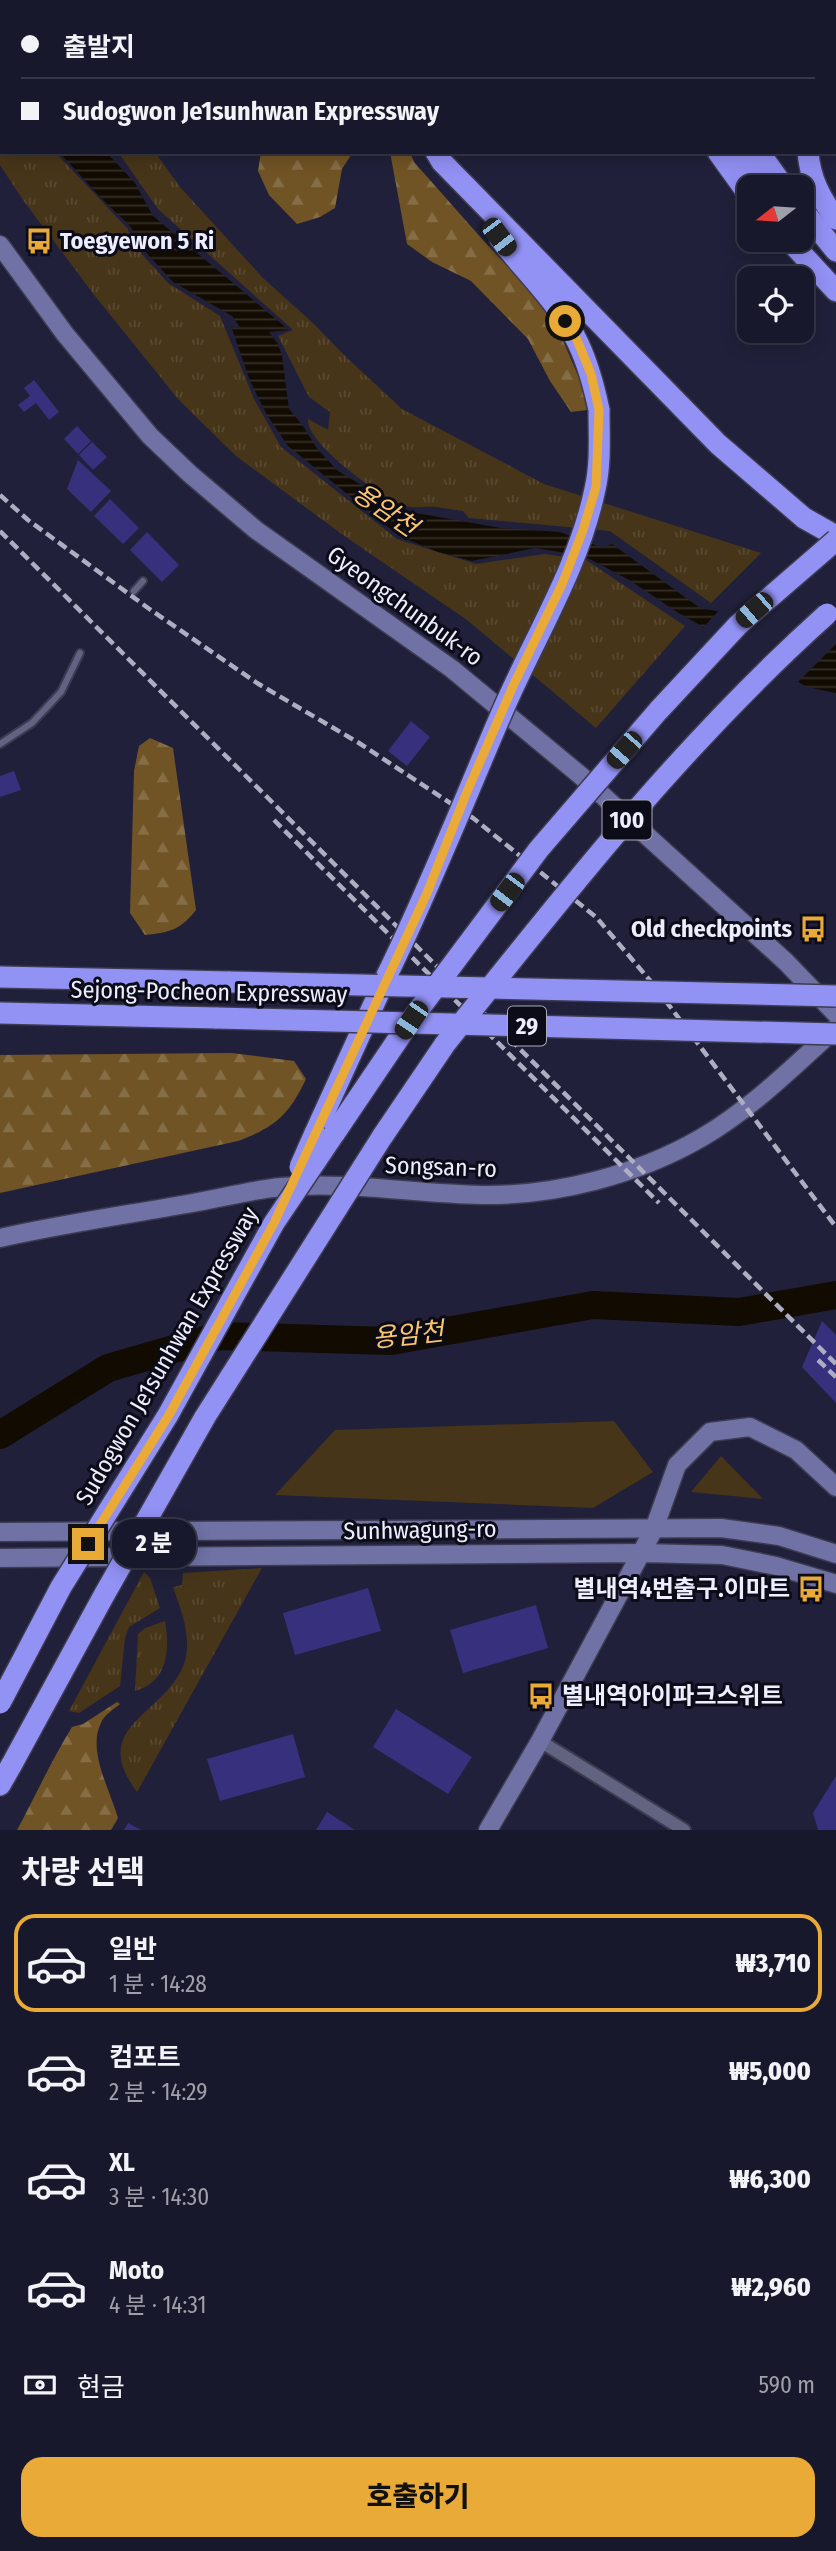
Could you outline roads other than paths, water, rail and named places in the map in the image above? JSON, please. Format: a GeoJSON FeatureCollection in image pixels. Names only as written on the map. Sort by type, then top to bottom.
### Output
{"type":"FeatureCollection","features":[{"type":"Feature","properties":{"kind":"highway"},"geometry":{"type":"LineString","coordinates":[[719,154],[737,178]]}},
{"type":"Feature","properties":{"kind":"highway"},"geometry":{"type":"LineString","coordinates":[[735,154],[751,175]]}},
{"type":"Feature","properties":{"kind":"highway"},"geometry":{"type":"LineString","coordinates":[[760,154],[776,175]]}},
{"type":"Feature","properties":{"kind":"highway"},"geometry":{"type":"LineString","coordinates":[[808,154],[812,178],[836,219]]}},
{"type":"Feature","properties":{"kind":"highway"},"geometry":{"type":"LineString","coordinates":[[325,1134],[388,973],[427,893],[513,686],[563,582],[588,517],[596,487],[599,410],[591,374],[577,340],[552,301],[513,256],[439,157]]}},
{"type":"Feature","properties":{"kind":"highway"},"geometry":{"type":"LineString","coordinates":[[439,157],[718,444],[804,518],[836,538]]}},
{"type":"Feature","properties":{"kind":"highway"},"geometry":{"type":"LineString","coordinates":[[814,224],[836,251]]}},
{"type":"Feature","properties":{"kind":"highway"},"geometry":{"type":"LineString","coordinates":[[800,252],[836,290]]}},
{"type":"Feature","properties":{"kind":"highway"},"geometry":{"type":"LineString","coordinates":[[808,252],[836,290]]}},
{"type":"Feature","properties":{"kind":"highway","name":"Sudogwon Je1sunhwan Expressway"},"geometry":{"type":"LineString","coordinates":[[0,1703],[61,1587],[169,1415],[325,1134],[539,849],[658,711],[738,625],[836,538]]}},
{"type":"Feature","properties":{"kind":"highway","name":"100"},"geometry":{"type":"LineString","coordinates":[[0,1785],[205,1418],[382,1137],[445,1044],[580,874],[691,747],[742,692],[833,609]]}},
{"type":"Feature","properties":{"kind":"highway","name":"Sejong-Pocheon Expressway"},"geometry":{"type":"LineString","coordinates":[[0,977],[836,996]]}},
{"type":"Feature","properties":{"kind":"highway","name":"Sejong-Pocheon Expressway"},"geometry":{"type":"LineString","coordinates":[[0,1013],[836,1034]]}},
{"type":"Feature","properties":{"kind":"street","name":"Gyeongchunbuk-ro"},"geometry":{"type":"LineString","coordinates":[[0,245],[65,334],[150,436],[190,474],[256,530],[452,670],[580,775],[786,962],[836,1014]]}},
{"type":"Feature","properties":{"kind":"street","name":"Songsan-ro"},"geometry":{"type":"LineString","coordinates":[[0,1238],[280,1187],[324,1186],[484,1195],[580,1184],[658,1158],[700,1139],[765,1093],[836,1028]]}},
{"type":"Feature","properties":{"kind":"street"},"geometry":{"type":"LineString","coordinates":[[488,1830],[540,1741],[642,1553],[654,1529],[677,1465],[710,1432],[750,1427],[796,1450],[836,1487]]}},
{"type":"Feature","properties":{"kind":"street","name":"Sunhwagung-ro"},"geometry":{"type":"LineString","coordinates":[[0,1532],[721,1528],[779,1536],[836,1554]]}},
{"type":"Feature","properties":{"kind":"street","name":"Sunhwagung-ro"},"geometry":{"type":"LineString","coordinates":[[0,1558],[642,1553],[722,1555],[776,1566],[836,1584]]}},
{"type":"Feature","properties":{"kind":"street"},"geometry":{"type":"LineString","coordinates":[[540,1741],[684,1830]]}},
{"type":"Feature","properties":{"kind":"lane"},"geometry":{"type":"LineString","coordinates":[[134,592],[143,582]]}},
{"type":"Feature","properties":{"kind":"lane"},"geometry":{"type":"LineString","coordinates":[[0,744],[32,723],[61,692],[80,653]]}},
{"type":"Feature","properties":{"kind":"water"},"geometry":{"type":"Polygon","coordinates":[[[61,154],[108,154],[135,183],[153,216],[289,330],[269,332],[278,344],[282,356],[289,409],[318,450],[338,471],[405,511],[501,528],[560,532],[603,548],[612,544],[700,608],[836,633],[836,693],[807,687],[677,612],[631,581],[584,556],[535,548],[472,561],[438,552],[399,536],[288,446],[267,415],[250,381],[231,326],[241,329],[232,316],[173,282],[141,247],[131,227],[61,154]]]}},
{"type":"Feature","properties":{"kind":"waterway","name":"용암천"},"geometry":{"type":"LineString","coordinates":[[0,1435],[108,1368],[219,1336],[391,1341],[593,1305],[739,1312],[836,1295]]}},
{"type":"Feature","properties":{"kind":"railway"},"geometry":{"type":"LineString","coordinates":[[0,495],[28,520],[148,608],[257,683],[359,743],[473,818],[596,917],[653,984],[836,1227]]}},
{"type":"Feature","properties":{"kind":"railway"},"geometry":{"type":"LineString","coordinates":[[0,531],[836,1364]]}},
{"type":"Feature","properties":{"kind":"railway"},"geometry":{"type":"LineString","coordinates":[[274,820],[659,1203]]}},
{"type":"Feature","properties":{"kind":"railway"},"geometry":{"type":"LineString","coordinates":[[818,1360],[836,1377]]}},
{"type":"Feature","properties":{"kind":"place","name":"Toegyewon 5 Ri"},"geometry":{"type":"Point","coordinates":[39,241]}},
{"type":"Feature","properties":{"kind":"place","name":"Old checkpoints"},"geometry":{"type":"Point","coordinates":[813,929]}},
{"type":"Feature","properties":{"kind":"place","name":"별내역4번출구.이마트"},"geometry":{"type":"Point","coordinates":[811,1589]}},
{"type":"Feature","properties":{"kind":"place","name":"별내역아이파크스위트"},"geometry":{"type":"Point","coordinates":[541,1696]}}]}
